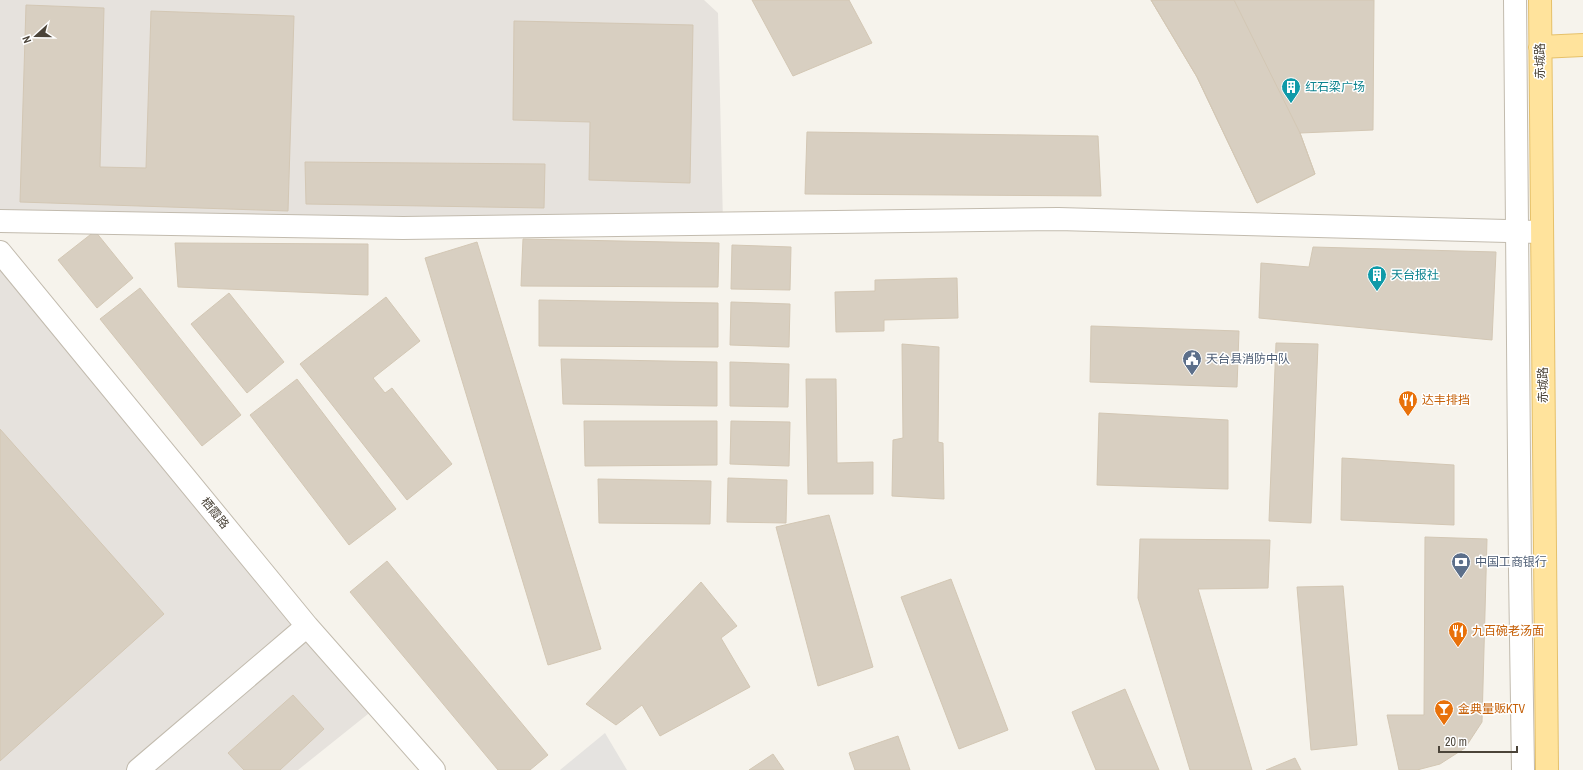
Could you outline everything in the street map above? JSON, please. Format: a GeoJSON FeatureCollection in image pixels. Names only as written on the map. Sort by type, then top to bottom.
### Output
{"type":"FeatureCollection","features":[{"type":"Feature","properties":{"kind":"main road","name":"赤城路"},"geometry":{"type":"LineString","coordinates":[[1540,0],[1547,770]]}},
{"type":"Feature","properties":{"kind":"main road"},"geometry":{"type":"LineString","coordinates":[[1540,47],[1583,46]]}},
{"type":"Feature","properties":{"kind":"street"},"geometry":{"type":"LineString","coordinates":[[1515,0],[1523,770]]}},
{"type":"Feature","properties":{"kind":"street"},"geometry":{"type":"LineString","coordinates":[[0,221],[403,228],[1058,219],[1542,232]]}},
{"type":"Feature","properties":{"kind":"street","name":"栖霞路"},"geometry":{"type":"LineString","coordinates":[[0,252],[307,626],[434,770]]}},
{"type":"Feature","properties":{"kind":"street"},"geometry":{"type":"LineString","coordinates":[[138,770],[307,626]]}},
{"type":"Feature","properties":{"kind":"shaded area"},"geometry":{"type":"Polygon","coordinates":[[[0,0],[704,0],[718,13],[723,223],[0,220],[0,0]]]}},
{"type":"Feature","properties":{"kind":"shaded area"},"geometry":{"type":"Polygon","coordinates":[[[0,252],[378,706],[298,770],[0,770],[0,252]]]}},
{"type":"Feature","properties":{"kind":"shaded area"},"geometry":{"type":"Polygon","coordinates":[[[605,733],[627,770],[560,770],[605,733]]]}},
{"type":"Feature","properties":{"kind":"building"},"geometry":{"type":"Polygon","coordinates":[[[752,0],[849,0],[872,43],[793,76],[752,0]]]}},
{"type":"Feature","properties":{"kind":"building","name":"红石梁广场"},"geometry":{"type":"Polygon","coordinates":[[[1151,0],[1374,0],[1373,130],[1300,133],[1315,174],[1257,203],[1197,77],[1151,0]]]}},
{"type":"Feature","properties":{"kind":"building"},"geometry":{"type":"Polygon","coordinates":[[[1151,0],[1234,0],[1300,133],[1315,174],[1257,203],[1197,77],[1151,0]]]}},
{"type":"Feature","properties":{"kind":"building"},"geometry":{"type":"Polygon","coordinates":[[[26,5],[104,8],[100,167],[146,168],[151,11],[294,16],[288,211],[20,202],[26,5]]]}},
{"type":"Feature","properties":{"kind":"building"},"geometry":{"type":"Polygon","coordinates":[[[514,21],[693,25],[690,183],[589,180],[590,122],[513,120],[514,21]]]}},
{"type":"Feature","properties":{"kind":"building"},"geometry":{"type":"Polygon","coordinates":[[[807,132],[1098,136],[1101,196],[805,194],[807,132]]]}},
{"type":"Feature","properties":{"kind":"building"},"geometry":{"type":"Polygon","coordinates":[[[305,162],[545,164],[544,208],[306,204],[305,162]]]}},
{"type":"Feature","properties":{"kind":"building"},"geometry":{"type":"Polygon","coordinates":[[[95,231],[133,278],[97,308],[58,260],[95,231]]]}},
{"type":"Feature","properties":{"kind":"building"},"geometry":{"type":"Polygon","coordinates":[[[523,239],[719,243],[718,287],[521,286],[523,239]]]}},
{"type":"Feature","properties":{"kind":"building"},"geometry":{"type":"Polygon","coordinates":[[[477,242],[601,649],[548,665],[425,258],[477,242]]]}},
{"type":"Feature","properties":{"kind":"building"},"geometry":{"type":"Polygon","coordinates":[[[175,243],[368,244],[368,295],[178,287],[175,243]]]}},
{"type":"Feature","properties":{"kind":"building"},"geometry":{"type":"Polygon","coordinates":[[[732,245],[791,247],[790,290],[731,289],[732,245]]]}},
{"type":"Feature","properties":{"kind":"building","name":"天台报社"},"geometry":{"type":"Polygon","coordinates":[[[1313,247],[1496,252],[1492,340],[1259,318],[1261,263],[1309,267],[1313,247]]]}},
{"type":"Feature","properties":{"kind":"building"},"geometry":{"type":"Polygon","coordinates":[[[957,278],[958,318],[884,320],[884,331],[836,332],[835,292],[875,291],[875,280],[957,278]]]}},
{"type":"Feature","properties":{"kind":"building"},"geometry":{"type":"Polygon","coordinates":[[[140,288],[241,415],[202,446],[100,319],[140,288]]]}},
{"type":"Feature","properties":{"kind":"building"},"geometry":{"type":"Polygon","coordinates":[[[229,293],[284,362],[247,393],[191,324],[229,293]]]}},
{"type":"Feature","properties":{"kind":"building"},"geometry":{"type":"Polygon","coordinates":[[[386,297],[420,341],[373,378],[385,393],[392,388],[452,464],[407,500],[300,364],[386,297]]]}},
{"type":"Feature","properties":{"kind":"building"},"geometry":{"type":"Polygon","coordinates":[[[539,300],[718,303],[718,347],[539,346],[539,300]]]}},
{"type":"Feature","properties":{"kind":"building"},"geometry":{"type":"Polygon","coordinates":[[[731,302],[790,304],[789,347],[730,345],[731,302]]]}},
{"type":"Feature","properties":{"kind":"building"},"geometry":{"type":"Polygon","coordinates":[[[1091,326],[1239,331],[1237,387],[1090,382],[1091,326]]]}},
{"type":"Feature","properties":{"kind":"building"},"geometry":{"type":"Polygon","coordinates":[[[1276,343],[1318,344],[1311,523],[1269,521],[1276,343]]]}},
{"type":"Feature","properties":{"kind":"building"},"geometry":{"type":"Polygon","coordinates":[[[902,344],[939,347],[938,442],[943,443],[944,499],[892,496],[893,440],[903,438],[902,344]]]}},
{"type":"Feature","properties":{"kind":"building"},"geometry":{"type":"Polygon","coordinates":[[[561,359],[717,362],[717,406],[563,404],[561,359]]]}},
{"type":"Feature","properties":{"kind":"building"},"geometry":{"type":"Polygon","coordinates":[[[730,362],[789,364],[788,407],[730,406],[730,362]]]}},
{"type":"Feature","properties":{"kind":"building"},"geometry":{"type":"Polygon","coordinates":[[[297,379],[396,509],[349,545],[250,415],[297,379]]]}},
{"type":"Feature","properties":{"kind":"building"},"geometry":{"type":"Polygon","coordinates":[[[806,379],[836,379],[837,463],[873,462],[873,494],[808,494],[806,379]]]}},
{"type":"Feature","properties":{"kind":"building"},"geometry":{"type":"Polygon","coordinates":[[[1099,413],[1228,420],[1228,489],[1097,485],[1099,413]]]}},
{"type":"Feature","properties":{"kind":"building"},"geometry":{"type":"Polygon","coordinates":[[[584,421],[717,421],[717,465],[585,466],[584,421]]]}},
{"type":"Feature","properties":{"kind":"building"},"geometry":{"type":"Polygon","coordinates":[[[731,421],[790,422],[789,466],[730,464],[731,421]]]}},
{"type":"Feature","properties":{"kind":"building"},"geometry":{"type":"Polygon","coordinates":[[[0,429],[164,614],[0,761],[0,429]]]}},
{"type":"Feature","properties":{"kind":"building"},"geometry":{"type":"Polygon","coordinates":[[[1342,458],[1454,465],[1454,525],[1341,520],[1342,458]]]}},
{"type":"Feature","properties":{"kind":"building"},"geometry":{"type":"Polygon","coordinates":[[[728,478],[787,480],[786,523],[727,522],[728,478]]]}},
{"type":"Feature","properties":{"kind":"building"},"geometry":{"type":"Polygon","coordinates":[[[598,479],[711,481],[710,524],[599,523],[598,479]]]}},
{"type":"Feature","properties":{"kind":"building"},"geometry":{"type":"Polygon","coordinates":[[[829,515],[873,667],[818,686],[776,527],[829,515]]]}},
{"type":"Feature","properties":{"kind":"building"},"geometry":{"type":"Polygon","coordinates":[[[1425,537],[1487,539],[1482,722],[1465,748],[1440,764],[1417,770],[1399,770],[1387,715],[1424,715],[1425,537]]]}},
{"type":"Feature","properties":{"kind":"building"},"geometry":{"type":"Polygon","coordinates":[[[1140,539],[1270,540],[1268,588],[1198,589],[1252,770],[1190,770],[1138,598],[1140,539]]]}},
{"type":"Feature","properties":{"kind":"building"},"geometry":{"type":"Polygon","coordinates":[[[387,561],[548,755],[530,770],[498,770],[350,592],[387,561]]]}},
{"type":"Feature","properties":{"kind":"building"},"geometry":{"type":"Polygon","coordinates":[[[951,579],[1008,730],[959,749],[901,597],[951,579]]]}},
{"type":"Feature","properties":{"kind":"building"},"geometry":{"type":"Polygon","coordinates":[[[701,582],[737,626],[721,638],[750,687],[660,736],[642,705],[616,725],[586,704],[701,582]]]}},
{"type":"Feature","properties":{"kind":"building"},"geometry":{"type":"Polygon","coordinates":[[[1343,586],[1357,745],[1311,750],[1297,587],[1343,586]]]}},
{"type":"Feature","properties":{"kind":"building"},"geometry":{"type":"Polygon","coordinates":[[[1125,689],[1159,770],[1096,770],[1072,712],[1125,689]]]}},
{"type":"Feature","properties":{"kind":"building"},"geometry":{"type":"Polygon","coordinates":[[[293,695],[324,729],[280,770],[244,770],[228,753],[293,695]]]}},
{"type":"Feature","properties":{"kind":"building"},"geometry":{"type":"Polygon","coordinates":[[[898,736],[910,770],[855,770],[849,753],[898,736]]]}},
{"type":"Feature","properties":{"kind":"building"},"geometry":{"type":"Polygon","coordinates":[[[773,754],[784,770],[749,770],[773,754]]]}},
{"type":"Feature","properties":{"kind":"building"},"geometry":{"type":"Polygon","coordinates":[[[1295,758],[1301,770],[1266,770],[1295,758]]]}},
{"type":"Feature","properties":{"kind":"place","name":"红石梁广场"},"geometry":{"type":"Point","coordinates":[1291,104]}},
{"type":"Feature","properties":{"kind":"place","name":"天台报社"},"geometry":{"type":"Point","coordinates":[1377,292]}},
{"type":"Feature","properties":{"kind":"place","name":"天台县消防中队"},"geometry":{"type":"Point","coordinates":[1192,376]}},
{"type":"Feature","properties":{"kind":"place","name":"达丰排挡"},"geometry":{"type":"Point","coordinates":[1408,417]}},
{"type":"Feature","properties":{"kind":"place","name":"中国工商银行"},"geometry":{"type":"Point","coordinates":[1461,579]}},
{"type":"Feature","properties":{"kind":"place","name":"九百碗老汤面"},"geometry":{"type":"Point","coordinates":[1458,648]}},
{"type":"Feature","properties":{"kind":"place","name":"金典量贩KTV"},"geometry":{"type":"Point","coordinates":[1444,726]}}]}
